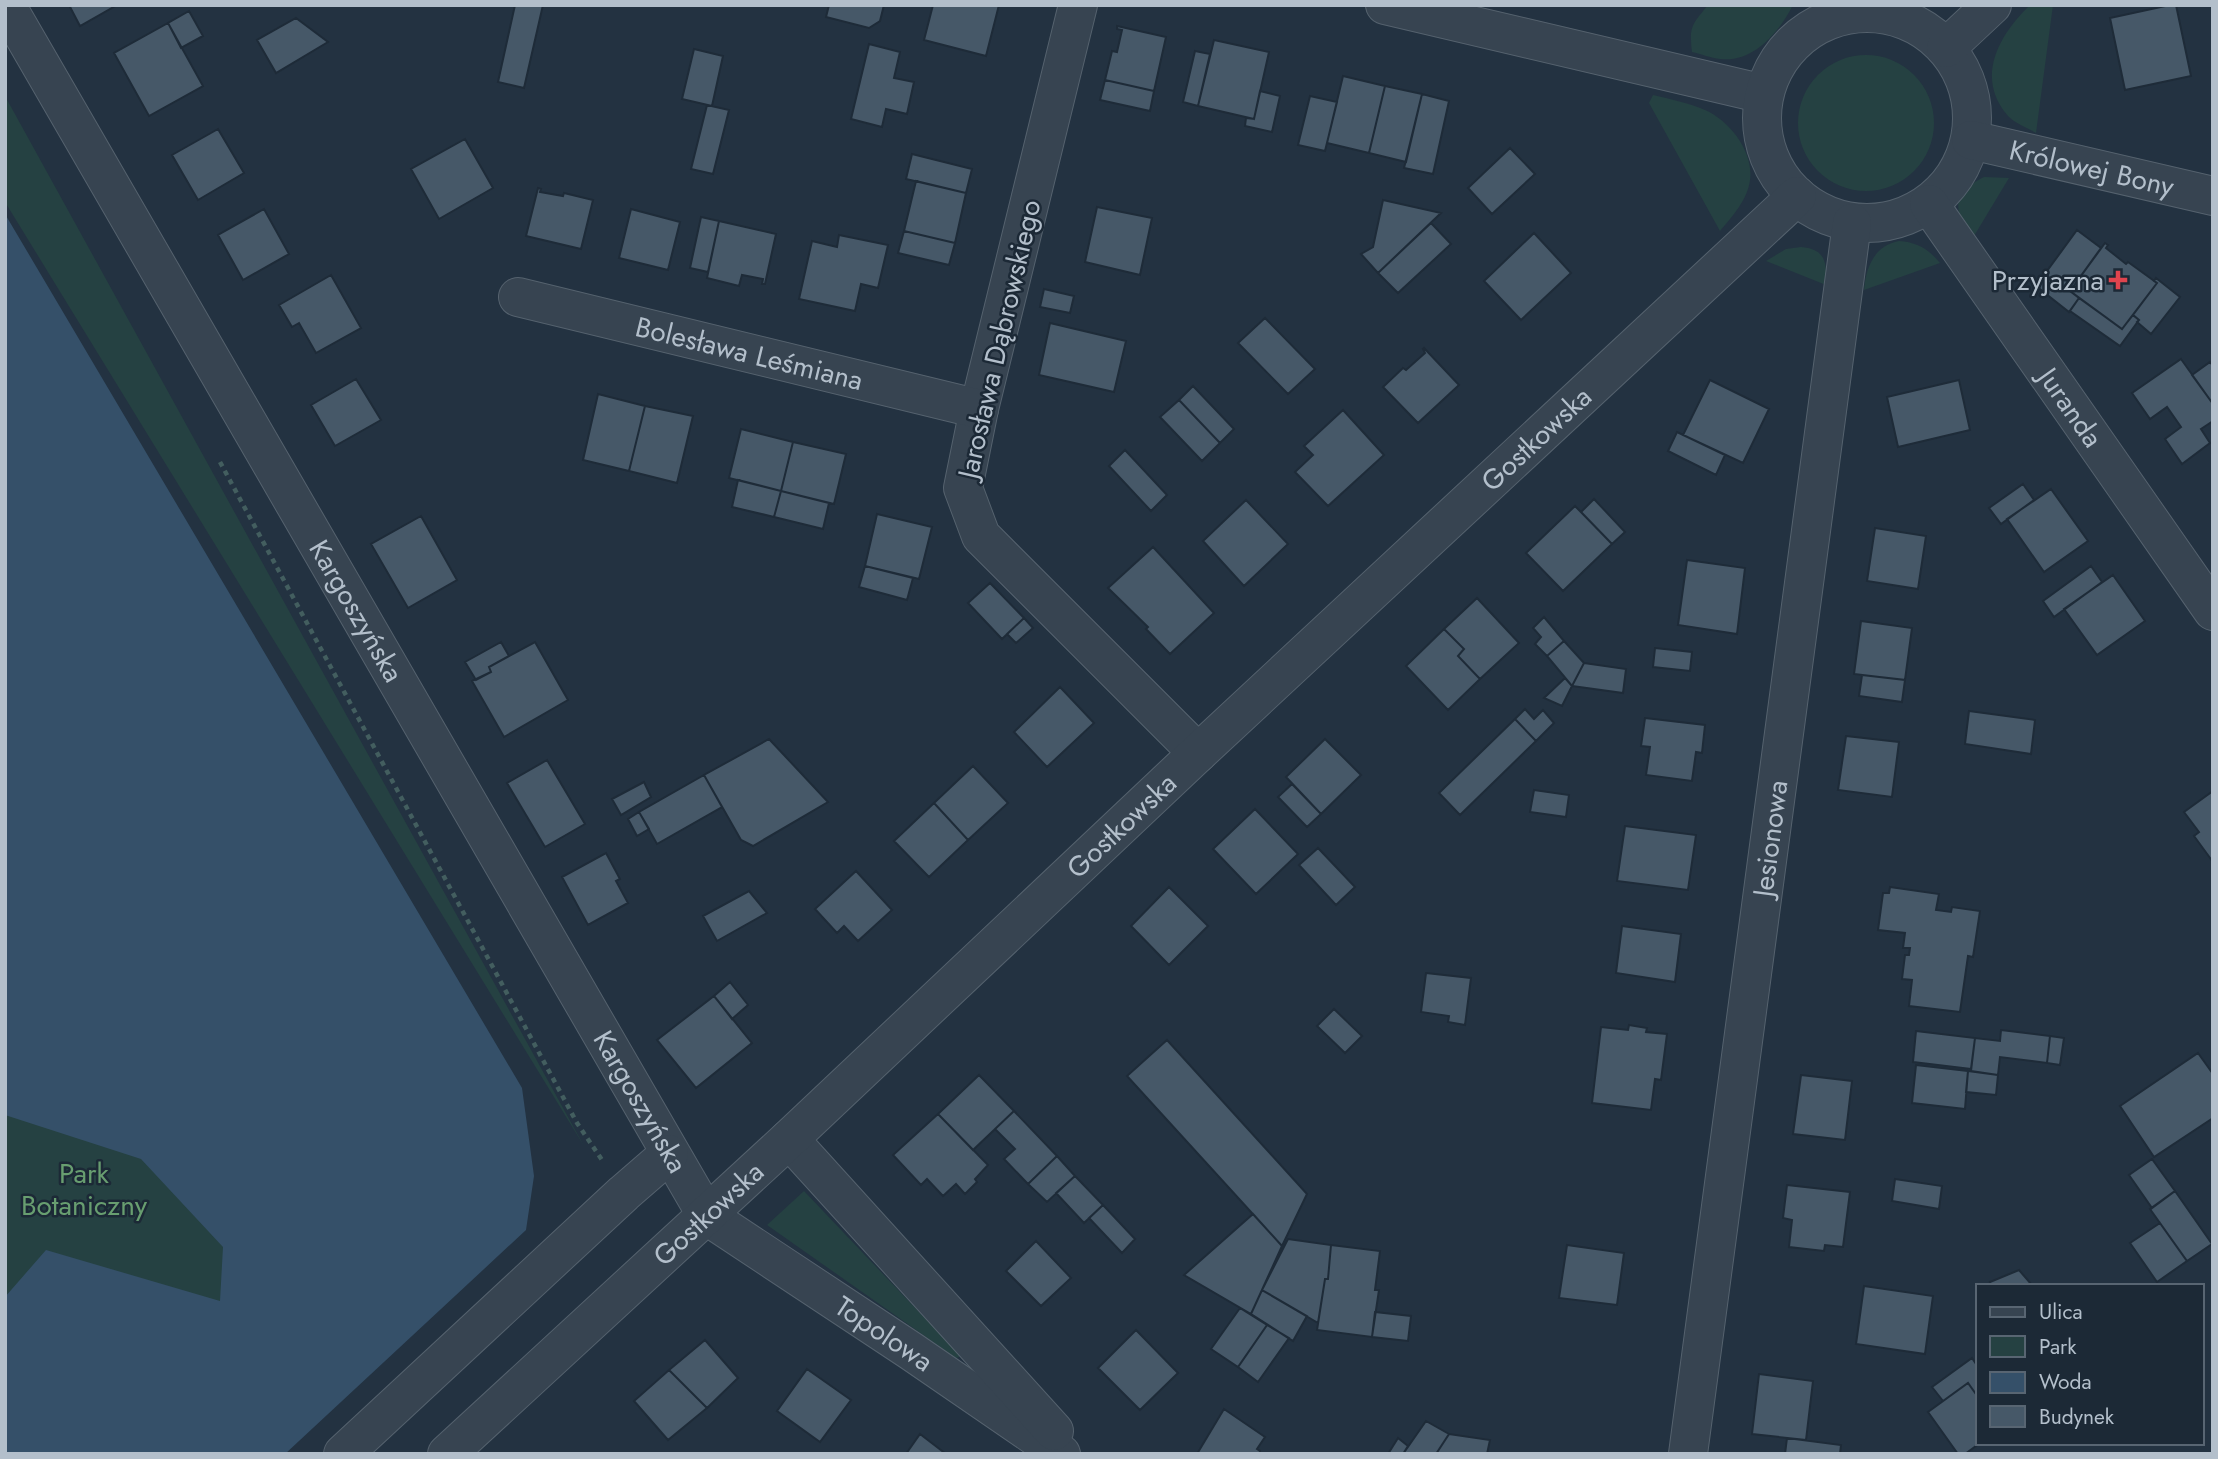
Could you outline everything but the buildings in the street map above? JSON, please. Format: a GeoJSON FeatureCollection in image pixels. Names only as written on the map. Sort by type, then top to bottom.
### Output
{"type":"FeatureCollection","features":[{"type":"Feature","properties":{"kind":"street","name":"Kargoszyńska"},"geometry":{"type":"LineString","coordinates":[[6,5],[707,1216]]}},
{"type":"Feature","properties":{"kind":"street","name":"Jarosława Dąbrowskiego"},"geometry":{"type":"LineString","coordinates":[[1078,5],[979,409],[963,488],[981,536],[1198,753]]}},
{"type":"Feature","properties":{"kind":"street"},"geometry":{"type":"LineString","coordinates":[[1385,5],[1764,94]]}},
{"type":"Feature","properties":{"kind":"street"},"geometry":{"type":"LineString","coordinates":[[1946,48],[1992,5]]}},
{"type":"Feature","properties":{"kind":"street"},"geometry":{"type":"LineString","coordinates":[[1830,12],[1898,17],[1933,35],[1958,64],[1972,101],[1971,140],[1956,176],[1929,204],[1893,221],[1852,223],[1814,210],[1797,196],[1774,168],[1763,139],[1764,94],[1779,60],[1830,12]]}},
{"type":"Feature","properties":{"kind":"street","name":"Królowej Bony"},"geometry":{"type":"LineString","coordinates":[[1971,140],[2213,196]]}},
{"type":"Feature","properties":{"kind":"street","name":"Gostkowska"},"geometry":{"type":"LineString","coordinates":[[447,1454],[707,1216],[1198,753],[1797,196]]}},
{"type":"Feature","properties":{"kind":"street","name":"Juranda"},"geometry":{"type":"LineString","coordinates":[[1929,204],[2213,611]]}},
{"type":"Feature","properties":{"kind":"street","name":"Jesionowa"},"geometry":{"type":"LineString","coordinates":[[1688,1454],[1852,223]]}},
{"type":"Feature","properties":{"kind":"street","name":"Bolesława Leśmiana"},"geometry":{"type":"LineString","coordinates":[[518,297],[979,409]]}},
{"type":"Feature","properties":{"kind":"street","name":"Topolowa"},"geometry":{"type":"LineString","coordinates":[[789,1139],[1074,1454]]}},
{"type":"Feature","properties":{"kind":"street"},"geometry":{"type":"LineString","coordinates":[[343,1454],[669,1154]]}},
{"type":"Feature","properties":{"kind":"street","name":"Topolowa"},"geometry":{"type":"LineString","coordinates":[[707,1216],[911,1351],[1060,1454]]}},
{"type":"Feature","properties":{"kind":"path"},"geometry":{"type":"LineString","coordinates":[[215,452],[577,1124],[624,1193]]}},
{"type":"Feature","properties":{"kind":"green space"},"geometry":{"type":"Polygon","coordinates":[[[1708,5],[1793,5],[1764,44],[1744,56],[1720,59],[1692,52],[1693,26],[1708,5]]]}},
{"type":"Feature","properties":{"kind":"green space"},"geometry":{"type":"Polygon","coordinates":[[[2030,5],[2053,5],[2036,133],[2008,116],[1998,101],[1992,71],[1995,57],[2009,29],[2030,5]]]}},
{"type":"Feature","properties":{"kind":"green space"},"geometry":{"type":"Polygon","coordinates":[[[1866,55],[1892,60],[1914,75],[1929,97],[1934,123],[1929,149],[1914,171],[1892,186],[1866,191],[1840,186],[1818,171],[1803,149],[1798,123],[1803,97],[1818,75],[1840,60],[1866,55]]]}},
{"type":"Feature","properties":{"kind":"green space"},"geometry":{"type":"Polygon","coordinates":[[[1653,95],[1693,105],[1714,115],[1731,130],[1744,148],[1750,169],[1749,187],[1739,207],[1720,231],[1649,103],[1653,95]]]}},
{"type":"Feature","properties":{"kind":"green space"},"geometry":{"type":"Polygon","coordinates":[[[5,96],[584,1146],[5,202],[5,96]]]}},
{"type":"Feature","properties":{"kind":"green space"},"geometry":{"type":"Polygon","coordinates":[[[1984,177],[2009,178],[1971,241],[1961,221],[1958,204],[1965,190],[1984,177]]]}},
{"type":"Feature","properties":{"kind":"green space"},"geometry":{"type":"Polygon","coordinates":[[[1899,241],[1922,247],[1940,263],[1864,290],[1869,266],[1877,253],[1899,241]]]}},
{"type":"Feature","properties":{"kind":"green space"},"geometry":{"type":"Polygon","coordinates":[[[1801,247],[1816,251],[1823,258],[1826,285],[1766,261],[1786,249],[1801,247]]]}},
{"type":"Feature","properties":{"kind":"green space","name":"Park Botaniczny"},"geometry":{"type":"Polygon","coordinates":[[[5,991],[148,1131],[240,1245],[224,1314],[5,1321],[5,991]]]}},
{"type":"Feature","properties":{"kind":"green space"},"geometry":{"type":"Polygon","coordinates":[[[804,1191],[959,1357],[956,1358],[767,1225],[804,1191]]]}},
{"type":"Feature","properties":{"kind":"water"},"geometry":{"type":"Polygon","coordinates":[[[5,214],[522,1088],[534,1176],[526,1230],[285,1454],[5,1454],[5,1297],[46,1250],[220,1301],[223,1247],[141,1159],[5,1115],[5,214]]]}},
{"type":"Feature","properties":{"kind":"place","name":"Przyjazna"},"geometry":{"type":"Point","coordinates":[2118,280]}}]}
